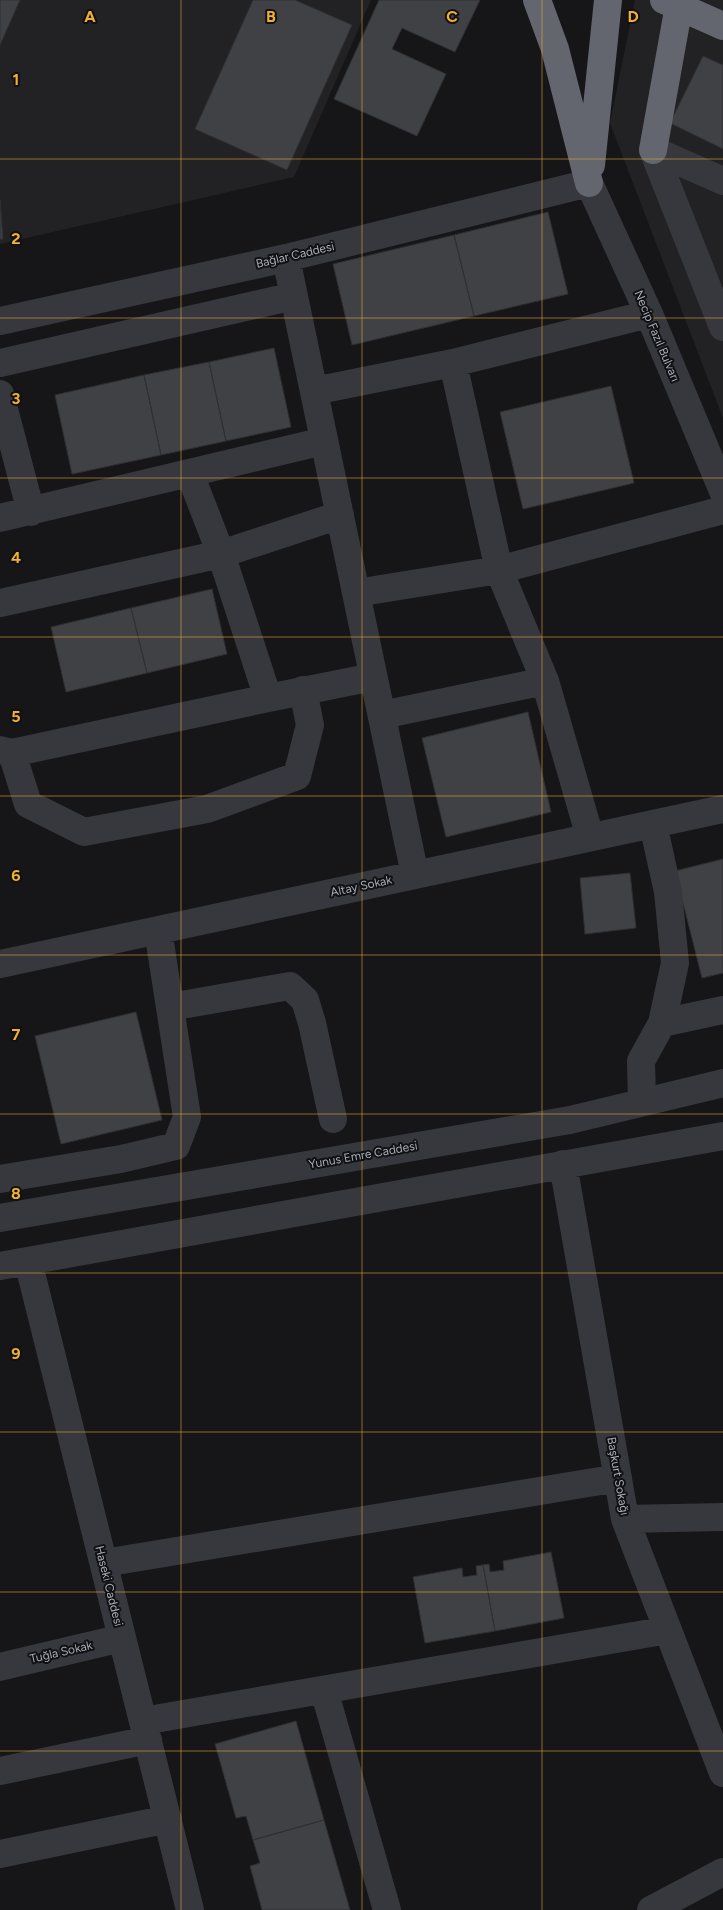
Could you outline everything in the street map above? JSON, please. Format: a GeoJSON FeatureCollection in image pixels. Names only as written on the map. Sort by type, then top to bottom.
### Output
{"type":"FeatureCollection","features":[{"type":"Feature","properties":{"kind":"highway"},"geometry":{"type":"LineString","coordinates":[[537,0],[555,49],[589,183]]}},
{"type":"Feature","properties":{"kind":"highway"},"geometry":{"type":"LineString","coordinates":[[589,183],[608,0]]}},
{"type":"Feature","properties":{"kind":"highway"},"geometry":{"type":"LineString","coordinates":[[653,150],[674,2],[723,26]]}},
{"type":"Feature","properties":{"kind":"street"},"geometry":{"type":"LineString","coordinates":[[653,150],[723,181]]}},
{"type":"Feature","properties":{"kind":"street"},"geometry":{"type":"LineString","coordinates":[[653,150],[723,327]]}},
{"type":"Feature","properties":{"kind":"street","name":"Bağlar Caddesi"},"geometry":{"type":"LineString","coordinates":[[0,321],[286,258],[589,183]]}},
{"type":"Feature","properties":{"kind":"street","name":"Necip Fazıl Bulvarı"},"geometry":{"type":"LineString","coordinates":[[589,183],[649,314],[723,491]]}},
{"type":"Feature","properties":{"kind":"street"},"geometry":{"type":"LineString","coordinates":[[286,258],[415,875]]}},
{"type":"Feature","properties":{"kind":"street"},"geometry":{"type":"LineString","coordinates":[[0,363],[294,296]]}},
{"type":"Feature","properties":{"kind":"street"},"geometry":{"type":"LineString","coordinates":[[314,391],[453,363],[649,314]]}},
{"type":"Feature","properties":{"kind":"street"},"geometry":{"type":"LineString","coordinates":[[453,363],[499,570],[545,682],[590,837]]}},
{"type":"Feature","properties":{"kind":"street"},"geometry":{"type":"LineString","coordinates":[[0,394],[30,512]]}},
{"type":"Feature","properties":{"kind":"street"},"geometry":{"type":"LineString","coordinates":[[0,518],[324,441]]}},
{"type":"Feature","properties":{"kind":"street"},"geometry":{"type":"LineString","coordinates":[[190,474],[221,554],[268,698]]}},
{"type":"Feature","properties":{"kind":"street"},"geometry":{"type":"LineString","coordinates":[[356,593],[499,570],[723,510]]}},
{"type":"Feature","properties":{"kind":"street"},"geometry":{"type":"LineString","coordinates":[[0,603],[221,554],[340,514]]}},
{"type":"Feature","properties":{"kind":"street"},"geometry":{"type":"LineString","coordinates":[[303,690],[310,725],[297,776],[207,809],[84,832],[28,804],[6,752],[303,690],[374,677]]}},
{"type":"Feature","properties":{"kind":"street"},"geometry":{"type":"LineString","coordinates":[[382,715],[545,682]]}},
{"type":"Feature","properties":{"kind":"street","name":"Altay Sokak"},"geometry":{"type":"LineString","coordinates":[[0,964],[723,809]]}},
{"type":"Feature","properties":{"kind":"street"},"geometry":{"type":"LineString","coordinates":[[642,1102],[641,1060],[662,1023],[676,963],[668,892],[653,824]]}},
{"type":"Feature","properties":{"kind":"street"},"geometry":{"type":"LineString","coordinates":[[0,1179],[121,1159],[176,1146],[187,1117],[158,930]]}},
{"type":"Feature","properties":{"kind":"street"},"geometry":{"type":"LineString","coordinates":[[170,1007],[290,986],[305,1000],[333,1119]]}},
{"type":"Feature","properties":{"kind":"street"},"geometry":{"type":"LineString","coordinates":[[662,1023],[723,1010]]}},
{"type":"Feature","properties":{"kind":"street","name":"Yunus Emre Caddesi"},"geometry":{"type":"LineString","coordinates":[[0,1215],[570,1120],[723,1082]]}},
{"type":"Feature","properties":{"kind":"street"},"geometry":{"type":"LineString","coordinates":[[0,1266],[723,1136]]}},
{"type":"Feature","properties":{"kind":"street","name":"Başkurt Sokağı"},"geometry":{"type":"LineString","coordinates":[[563,1164],[625,1519],[723,1773]]}},
{"type":"Feature","properties":{"kind":"street","name":"Haseki Caddesi"},"geometry":{"type":"LineString","coordinates":[[28,1261],[190,1910]]}},
{"type":"Feature","properties":{"kind":"street"},"geometry":{"type":"LineString","coordinates":[[104,1563],[618,1478]]}},
{"type":"Feature","properties":{"kind":"street"},"geometry":{"type":"LineString","coordinates":[[625,1519],[723,1517]]}},
{"type":"Feature","properties":{"kind":"street"},"geometry":{"type":"LineString","coordinates":[[0,1772],[145,1730],[324,1690],[668,1630]]}},
{"type":"Feature","properties":{"kind":"street","name":"Tuğla Sokak"},"geometry":{"type":"LineString","coordinates":[[0,1667],[122,1638]]}},
{"type":"Feature","properties":{"kind":"street"},"geometry":{"type":"LineString","coordinates":[[324,1690],[387,1910]]}},
{"type":"Feature","properties":{"kind":"street"},"geometry":{"type":"LineString","coordinates":[[0,1854],[168,1819]]}},
{"type":"Feature","properties":{"kind":"street"},"geometry":{"type":"LineString","coordinates":[[651,1910],[723,1872]]}},
{"type":"Feature","properties":{"kind":"shaded area"},"geometry":{"type":"Polygon","coordinates":[[[0,0],[371,0],[294,177],[0,244],[0,0]]]}},
{"type":"Feature","properties":{"kind":"shaded area"},"geometry":{"type":"Polygon","coordinates":[[[635,0],[723,0],[723,418],[610,123],[635,0]]]}},
{"type":"Feature","properties":{"kind":"building"},"geometry":{"type":"Polygon","coordinates":[[[0,0],[20,0],[0,45],[0,0]]]}},
{"type":"Feature","properties":{"kind":"building"},"geometry":{"type":"Polygon","coordinates":[[[253,0],[295,0],[352,25],[287,170],[195,129],[253,0]]]}},
{"type":"Feature","properties":{"kind":"building"},"geometry":{"type":"Polygon","coordinates":[[[379,0],[480,0],[455,52],[402,28],[392,49],[446,74],[417,136],[334,99],[379,0]]]}},
{"type":"Feature","properties":{"kind":"building"},"geometry":{"type":"Polygon","coordinates":[[[703,56],[723,65],[723,149],[670,123],[703,56]]]}},
{"type":"Feature","properties":{"kind":"building"},"geometry":{"type":"Polygon","coordinates":[[[0,200],[3,239],[0,239],[0,200]]]}},
{"type":"Feature","properties":{"kind":"building"},"geometry":{"type":"Polygon","coordinates":[[[548,212],[568,294],[474,316],[454,235],[548,212]]]}},
{"type":"Feature","properties":{"kind":"building"},"geometry":{"type":"Polygon","coordinates":[[[454,235],[474,316],[352,345],[333,264],[454,235]]]}},
{"type":"Feature","properties":{"kind":"building"},"geometry":{"type":"Polygon","coordinates":[[[274,348],[291,427],[226,441],[209,362],[274,348]]]}},
{"type":"Feature","properties":{"kind":"building"},"geometry":{"type":"Polygon","coordinates":[[[209,362],[226,441],[161,455],[144,375],[209,362]]]}},
{"type":"Feature","properties":{"kind":"building"},"geometry":{"type":"Polygon","coordinates":[[[144,375],[161,455],[72,474],[55,395],[144,375]]]}},
{"type":"Feature","properties":{"kind":"building"},"geometry":{"type":"Polygon","coordinates":[[[611,386],[634,483],[523,509],[500,412],[611,386]]]}},
{"type":"Feature","properties":{"kind":"building"},"geometry":{"type":"Polygon","coordinates":[[[212,589],[227,654],[147,673],[131,608],[212,589]]]}},
{"type":"Feature","properties":{"kind":"building"},"geometry":{"type":"Polygon","coordinates":[[[131,608],[147,673],[66,692],[51,627],[131,608]]]}},
{"type":"Feature","properties":{"kind":"building"},"geometry":{"type":"Polygon","coordinates":[[[528,712],[551,812],[446,837],[422,738],[528,712]]]}},
{"type":"Feature","properties":{"kind":"building"},"geometry":{"type":"Polygon","coordinates":[[[723,859],[723,973],[702,978],[675,871],[723,859]]]}},
{"type":"Feature","properties":{"kind":"building"},"geometry":{"type":"Polygon","coordinates":[[[630,873],[636,928],[585,934],[580,878],[630,873]]]}},
{"type":"Feature","properties":{"kind":"building"},"geometry":{"type":"Polygon","coordinates":[[[136,1012],[162,1120],[61,1144],[35,1036],[136,1012]]]}},
{"type":"Feature","properties":{"kind":"building"},"geometry":{"type":"Polygon","coordinates":[[[551,1552],[564,1618],[495,1631],[483,1565],[489,1564],[490,1572],[504,1570],[503,1561],[551,1552]]]}},
{"type":"Feature","properties":{"kind":"building"},"geometry":{"type":"Polygon","coordinates":[[[483,1565],[495,1631],[425,1643],[413,1577],[462,1568],[463,1577],[477,1575],[476,1566],[483,1565]]]}},
{"type":"Feature","properties":{"kind":"building"},"geometry":{"type":"Polygon","coordinates":[[[296,1721],[324,1820],[253,1840],[246,1816],[236,1818],[215,1744],[296,1721]]]}},
{"type":"Feature","properties":{"kind":"building"},"geometry":{"type":"Polygon","coordinates":[[[324,1820],[350,1910],[262,1910],[250,1866],[260,1863],[253,1840],[324,1820]]]}}]}
